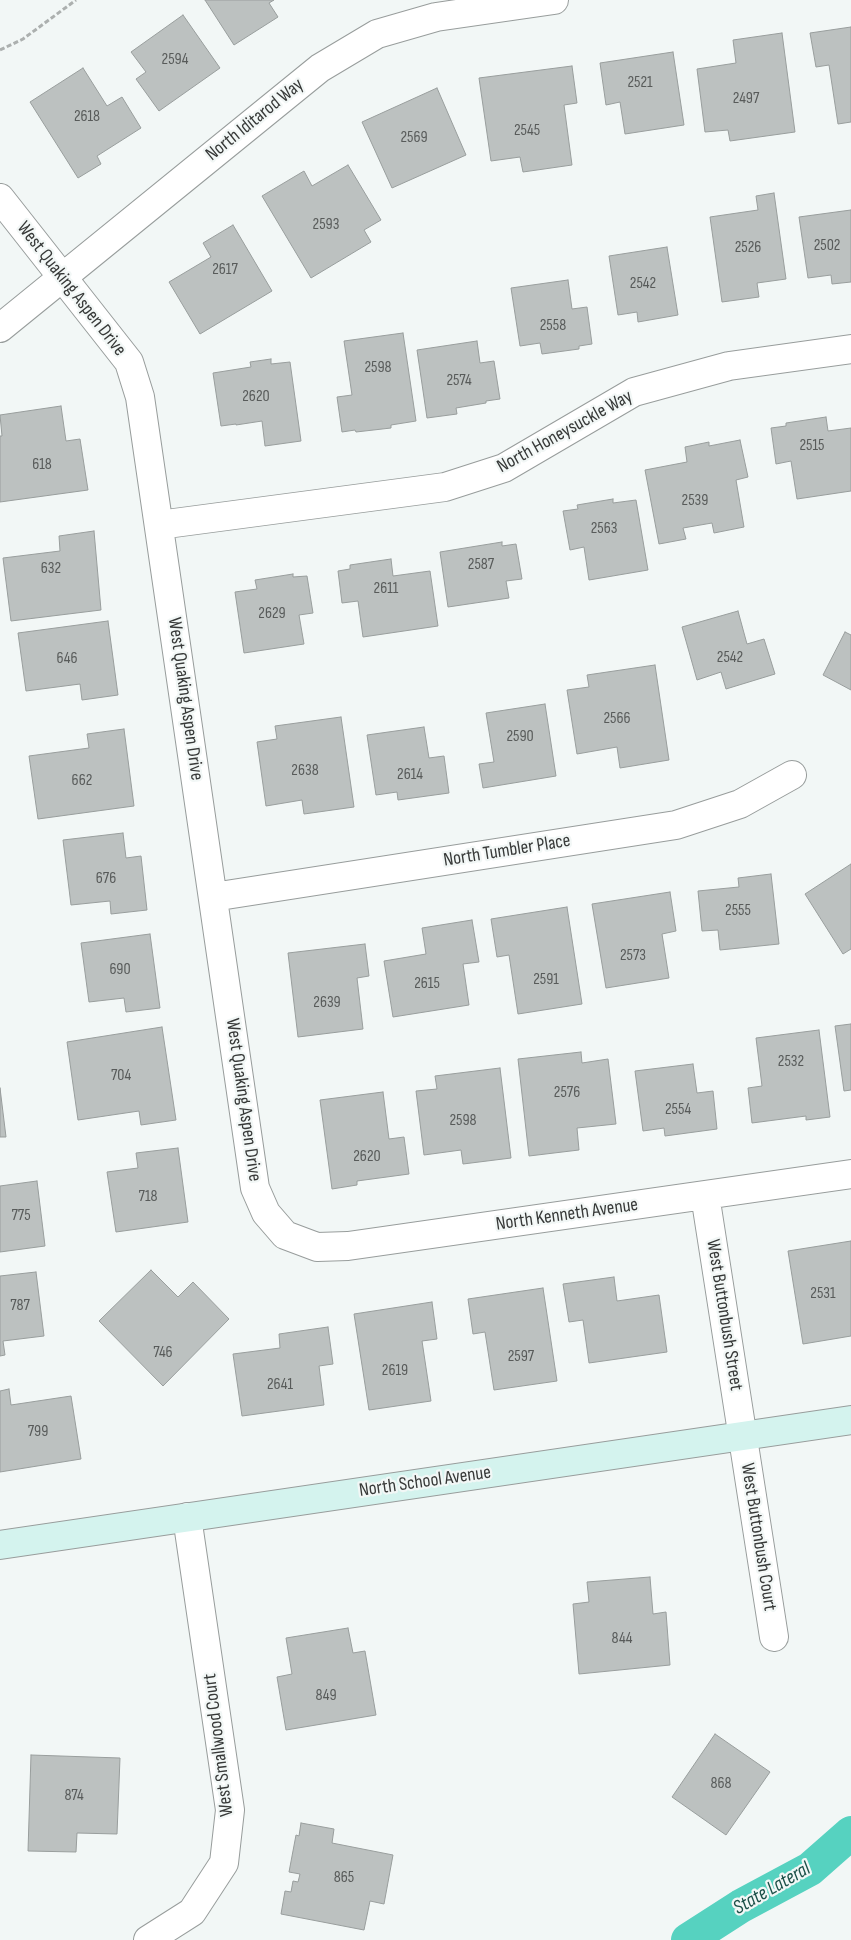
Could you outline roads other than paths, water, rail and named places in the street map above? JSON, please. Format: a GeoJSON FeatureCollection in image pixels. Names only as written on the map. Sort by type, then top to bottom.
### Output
{"type":"FeatureCollection","features":[{"type":"Feature","properties":{"kind":"street","name":"North Iditarod Way"},"geometry":{"type":"LineString","coordinates":[[0,328],[320,68],[377,34],[436,17],[554,0]]}},
{"type":"Feature","properties":{"kind":"street","name":"West Quaking Aspen Drive"},"geometry":{"type":"LineString","coordinates":[[0,198],[129,362],[140,397],[255,1188],[266,1213],[285,1235]]}},
{"type":"Feature","properties":{"kind":"street","name":"North Honeysuckle Way"},"geometry":{"type":"LineString","coordinates":[[159,525],[445,487],[504,468],[634,392],[730,366],[851,349]]}},
{"type":"Feature","properties":{"kind":"street","name":"North Tumbler Place"},"geometry":{"type":"LineString","coordinates":[[213,897],[676,825],[740,804],[792,775]]}},
{"type":"Feature","properties":{"kind":"street","name":"North Kenneth Avenue"},"geometry":{"type":"LineString","coordinates":[[285,1235],[318,1247],[348,1246],[851,1174]]}},
{"type":"Feature","properties":{"kind":"street","name":"West Buttonbush Street"},"geometry":{"type":"LineString","coordinates":[[705,1195],[742,1436]]}},
{"type":"Feature","properties":{"kind":"street","name":"North School Avenue"},"geometry":{"type":"LineString","coordinates":[[0,1545],[851,1420]]}},
{"type":"Feature","properties":{"kind":"street","name":"West Buttonbush Court"},"geometry":{"type":"LineString","coordinates":[[742,1436],[774,1637]]}},
{"type":"Feature","properties":{"kind":"street","name":"West Smallwood Court"},"geometry":{"type":"LineString","coordinates":[[148,1940],[192,1912],[224,1863],[230,1810],[188,1518]]}},
{"type":"Feature","properties":{"kind":"waterway","name":"State Lateral"},"geometry":{"type":"LineString","coordinates":[[688,1940],[741,1906],[810,1869],[851,1833]]}}]}
